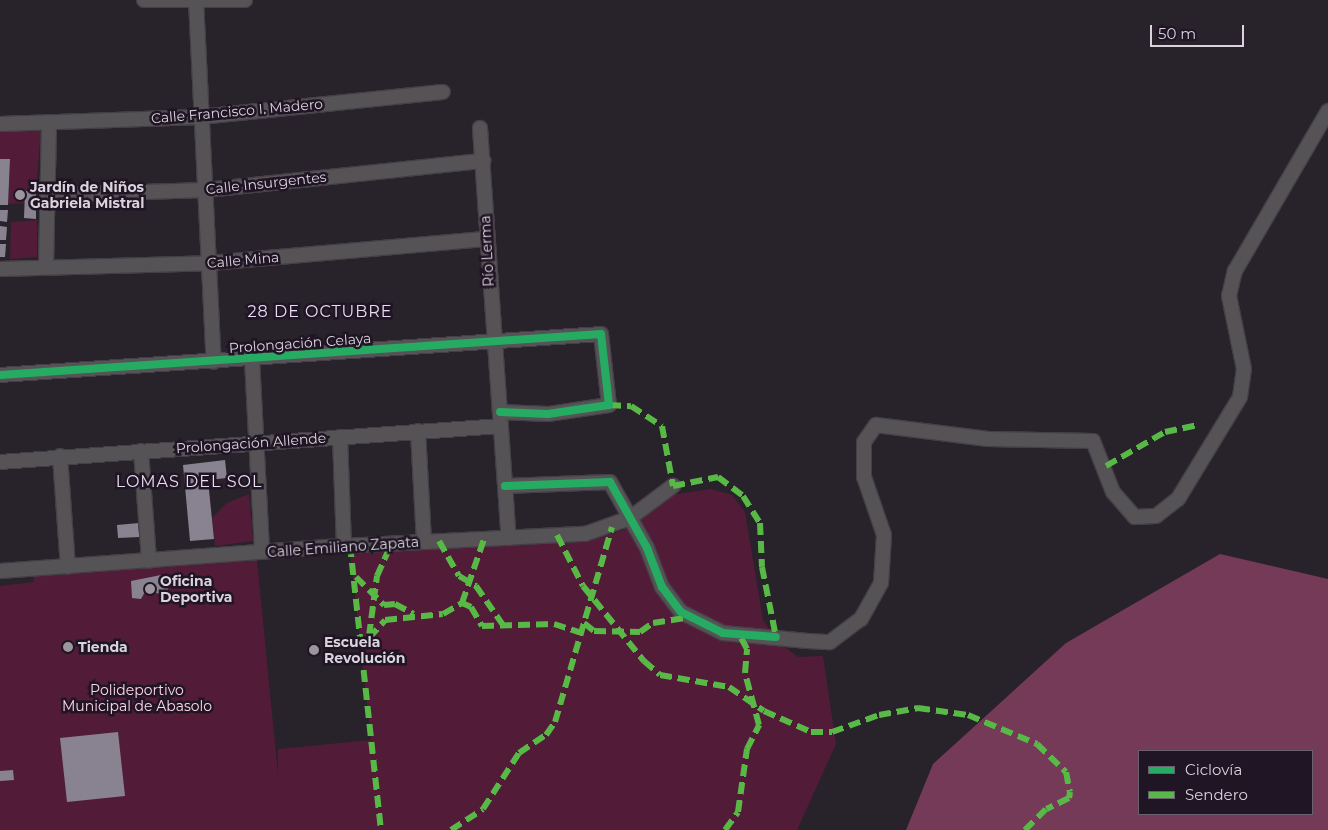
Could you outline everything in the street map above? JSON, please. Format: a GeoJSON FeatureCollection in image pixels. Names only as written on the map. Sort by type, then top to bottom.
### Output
{"type":"FeatureCollection","features":[{"type":"Feature","properties":{"kind":"street"},"geometry":{"type":"LineString","coordinates":[[144,0],[197,2],[245,0]]}},
{"type":"Feature","properties":{"kind":"street"},"geometry":{"type":"LineString","coordinates":[[197,2],[200,117],[206,190],[214,362]]}},
{"type":"Feature","properties":{"kind":"street","name":"Calle Francisco I. Madero"},"geometry":{"type":"LineString","coordinates":[[0,124],[200,117],[443,92]]}},
{"type":"Feature","properties":{"kind":"street"},"geometry":{"type":"LineString","coordinates":[[505,486],[557,486],[610,482],[630,518],[662,587],[681,612],[702,625],[723,633],[830,642],[861,619],[881,583],[884,535],[864,477],[864,442],[876,425],[895,424],[988,439],[1093,441],[1113,492],[1135,517],[1156,516],[1178,499],[1240,397],[1244,368],[1229,296],[1235,271],[1328,111]]}},
{"type":"Feature","properties":{"kind":"street"},"geometry":{"type":"LineString","coordinates":[[46,267],[49,122]]}},
{"type":"Feature","properties":{"kind":"street","name":"Río Lerma"},"geometry":{"type":"LineString","coordinates":[[480,128],[483,160],[485,239],[501,419],[509,538]]}},
{"type":"Feature","properties":{"kind":"street","name":"Calle Insurgentes"},"geometry":{"type":"LineString","coordinates":[[48,195],[206,190],[483,160]]}},
{"type":"Feature","properties":{"kind":"street","name":"Calle Mina"},"geometry":{"type":"LineString","coordinates":[[0,269],[210,263],[485,239]]}},
{"type":"Feature","properties":{"kind":"street","name":"Prolongación Celaya"},"geometry":{"type":"LineString","coordinates":[[0,375],[214,362],[601,334],[609,405],[548,414]]}},
{"type":"Feature","properties":{"kind":"street"},"geometry":{"type":"LineString","coordinates":[[252,359],[262,552]]}},
{"type":"Feature","properties":{"kind":"street","name":"Prolongación Allende"},"geometry":{"type":"LineString","coordinates":[[0,462],[255,441],[418,431],[548,414]]}},
{"type":"Feature","properties":{"kind":"street"},"geometry":{"type":"LineString","coordinates":[[418,431],[424,542]]}},
{"type":"Feature","properties":{"kind":"street"},"geometry":{"type":"LineString","coordinates":[[340,437],[344,546]]}},
{"type":"Feature","properties":{"kind":"street"},"geometry":{"type":"LineString","coordinates":[[142,451],[148,561]]}},
{"type":"Feature","properties":{"kind":"street"},"geometry":{"type":"LineString","coordinates":[[60,456],[68,567]]}},
{"type":"Feature","properties":{"kind":"street","name":"Calle Emiliano Zapata"},"geometry":{"type":"LineString","coordinates":[[0,571],[344,546],[586,534],[630,518],[673,486]]}},
{"type":"Feature","properties":{"kind":"green space"},"geometry":{"type":"Polygon","coordinates":[[[41,129],[36,191],[25,191],[24,203],[8,204],[10,159],[0,159],[0,131],[41,129]]]}},
{"type":"Feature","properties":{"kind":"green space"},"geometry":{"type":"Polygon","coordinates":[[[37,220],[37,257],[10,259],[11,222],[37,220]]]}},
{"type":"Feature","properties":{"kind":"green space","name":"Polideportivo Municipal de Abasolo"},"geometry":{"type":"Polygon","coordinates":[[[711,489],[732,495],[745,512],[763,620],[778,642],[798,657],[823,656],[836,744],[797,830],[0,830],[0,586],[34,582],[33,574],[257,560],[278,775],[278,749],[371,740],[350,551],[589,539],[622,531],[672,495],[711,489]]]}},
{"type":"Feature","properties":{"kind":"green space"},"geometry":{"type":"Polygon","coordinates":[[[249,494],[253,541],[215,546],[212,518],[227,503],[249,494]]]}},
{"type":"Feature","properties":{"kind":"shaded area"},"geometry":{"type":"Polygon","coordinates":[[[1220,554],[1328,579],[1328,830],[906,830],[933,764],[1066,643],[1220,554]]]}},
{"type":"Feature","properties":{"kind":"building"},"geometry":{"type":"Polygon","coordinates":[[[0,159],[10,159],[8,205],[0,205],[0,159]]]}},
{"type":"Feature","properties":{"kind":"building"},"geometry":{"type":"Polygon","coordinates":[[[25,191],[36,191],[36,219],[24,218],[25,191]]]}},
{"type":"Feature","properties":{"kind":"building"},"geometry":{"type":"Polygon","coordinates":[[[0,210],[8,210],[7,222],[0,221],[0,210]]]}},
{"type":"Feature","properties":{"kind":"building"},"geometry":{"type":"Polygon","coordinates":[[[0,226],[7,227],[6,240],[0,240],[0,226]]]}},
{"type":"Feature","properties":{"kind":"building"},"geometry":{"type":"Polygon","coordinates":[[[0,244],[6,244],[5,257],[0,257],[0,244]]]}},
{"type":"Feature","properties":{"kind":"building"},"geometry":{"type":"Polygon","coordinates":[[[225,460],[227,478],[208,480],[214,539],[190,541],[183,465],[225,460]]]}},
{"type":"Feature","properties":{"kind":"building"},"geometry":{"type":"Polygon","coordinates":[[[139,523],[140,537],[118,538],[117,525],[139,523]]]}},
{"type":"Feature","properties":{"kind":"building","name":"Oficina Deportiva"},"geometry":{"type":"Polygon","coordinates":[[[161,575],[177,580],[168,587],[167,596],[146,590],[141,599],[132,598],[131,581],[161,575]]]}},
{"type":"Feature","properties":{"kind":"building","name":"Tienda"},"geometry":{"type":"Polygon","coordinates":[[[71,643],[73,651],[64,652],[62,644],[71,643]]]}},
{"type":"Feature","properties":{"kind":"building"},"geometry":{"type":"Polygon","coordinates":[[[118,732],[125,796],[67,802],[60,738],[118,732]]]}},
{"type":"Feature","properties":{"kind":"building"},"geometry":{"type":"Polygon","coordinates":[[[13,770],[14,780],[0,781],[0,771],[13,770]]]}},
{"type":"Feature","properties":{"kind":"marked path"},"geometry":{"type":"LineString","coordinates":[[609,405],[631,406],[662,426],[673,486],[718,477],[743,496],[760,523],[762,567],[776,637]]}},
{"type":"Feature","properties":{"kind":"marked path"},"geometry":{"type":"LineString","coordinates":[[1106,466],[1165,432],[1199,425]]}},
{"type":"Feature","properties":{"kind":"marked path"},"geometry":{"type":"LineString","coordinates":[[451,830],[483,809],[519,753],[546,735],[555,722],[612,527]]}},
{"type":"Feature","properties":{"kind":"marked path"},"geometry":{"type":"LineString","coordinates":[[557,535],[583,586],[644,661],[660,675],[729,687],[764,711],[811,732],[832,732],[879,715],[918,708],[968,715],[1037,744],[1066,772],[1070,792],[1069,798],[1046,809],[1025,830]]}},
{"type":"Feature","properties":{"kind":"marked path"},"geometry":{"type":"LineString","coordinates":[[462,603],[484,539]]}},
{"type":"Feature","properties":{"kind":"marked path"},"geometry":{"type":"LineString","coordinates":[[439,541],[459,576],[476,586],[503,625]]}},
{"type":"Feature","properties":{"kind":"marked path"},"geometry":{"type":"LineString","coordinates":[[369,636],[377,576],[392,543]]}},
{"type":"Feature","properties":{"kind":"marked path"},"geometry":{"type":"LineString","coordinates":[[350,545],[381,830]]}},
{"type":"Feature","properties":{"kind":"marked path"},"geometry":{"type":"LineString","coordinates":[[356,577],[384,605],[395,604],[414,614]]}},
{"type":"Feature","properties":{"kind":"marked path"},"geometry":{"type":"LineString","coordinates":[[369,638],[385,620],[443,614],[462,603],[471,607],[482,626],[554,624],[581,633]]}},
{"type":"Feature","properties":{"kind":"marked path"},"geometry":{"type":"LineString","coordinates":[[584,623],[594,631],[640,632],[653,623],[690,617]]}},
{"type":"Feature","properties":{"kind":"marked path"},"geometry":{"type":"LineString","coordinates":[[725,830],[738,812],[747,749],[759,725],[745,673],[747,649],[739,634]]}},
{"type":"Feature","properties":{"kind":"cycle path"},"geometry":{"type":"LineString","coordinates":[[0,375],[601,334],[609,405],[548,414],[500,412]]}},
{"type":"Feature","properties":{"kind":"cycle path"},"geometry":{"type":"LineString","coordinates":[[505,486],[610,482],[647,548],[662,587],[681,612],[723,633],[776,637]]}},
{"type":"Feature","properties":{"kind":"place","name":"Jardín de Niños Gabriela Mistral"},"geometry":{"type":"Point","coordinates":[20,195]}},
{"type":"Feature","properties":{"kind":"place","name":"Oficina Deportiva"},"geometry":{"type":"Point","coordinates":[150,589]}},
{"type":"Feature","properties":{"kind":"place","name":"Tienda"},"geometry":{"type":"Point","coordinates":[68,647]}},
{"type":"Feature","properties":{"kind":"place","name":"Escuela Revolución"},"geometry":{"type":"Point","coordinates":[314,650]}},
{"type":"Feature","properties":{"kind":"district","name":"28 DE OCTUBRE"},"geometry":{"type":"Point","coordinates":[320,312]}},
{"type":"Feature","properties":{"kind":"district","name":"LOMAS DEL SOL"},"geometry":{"type":"Point","coordinates":[189,482]}}]}
